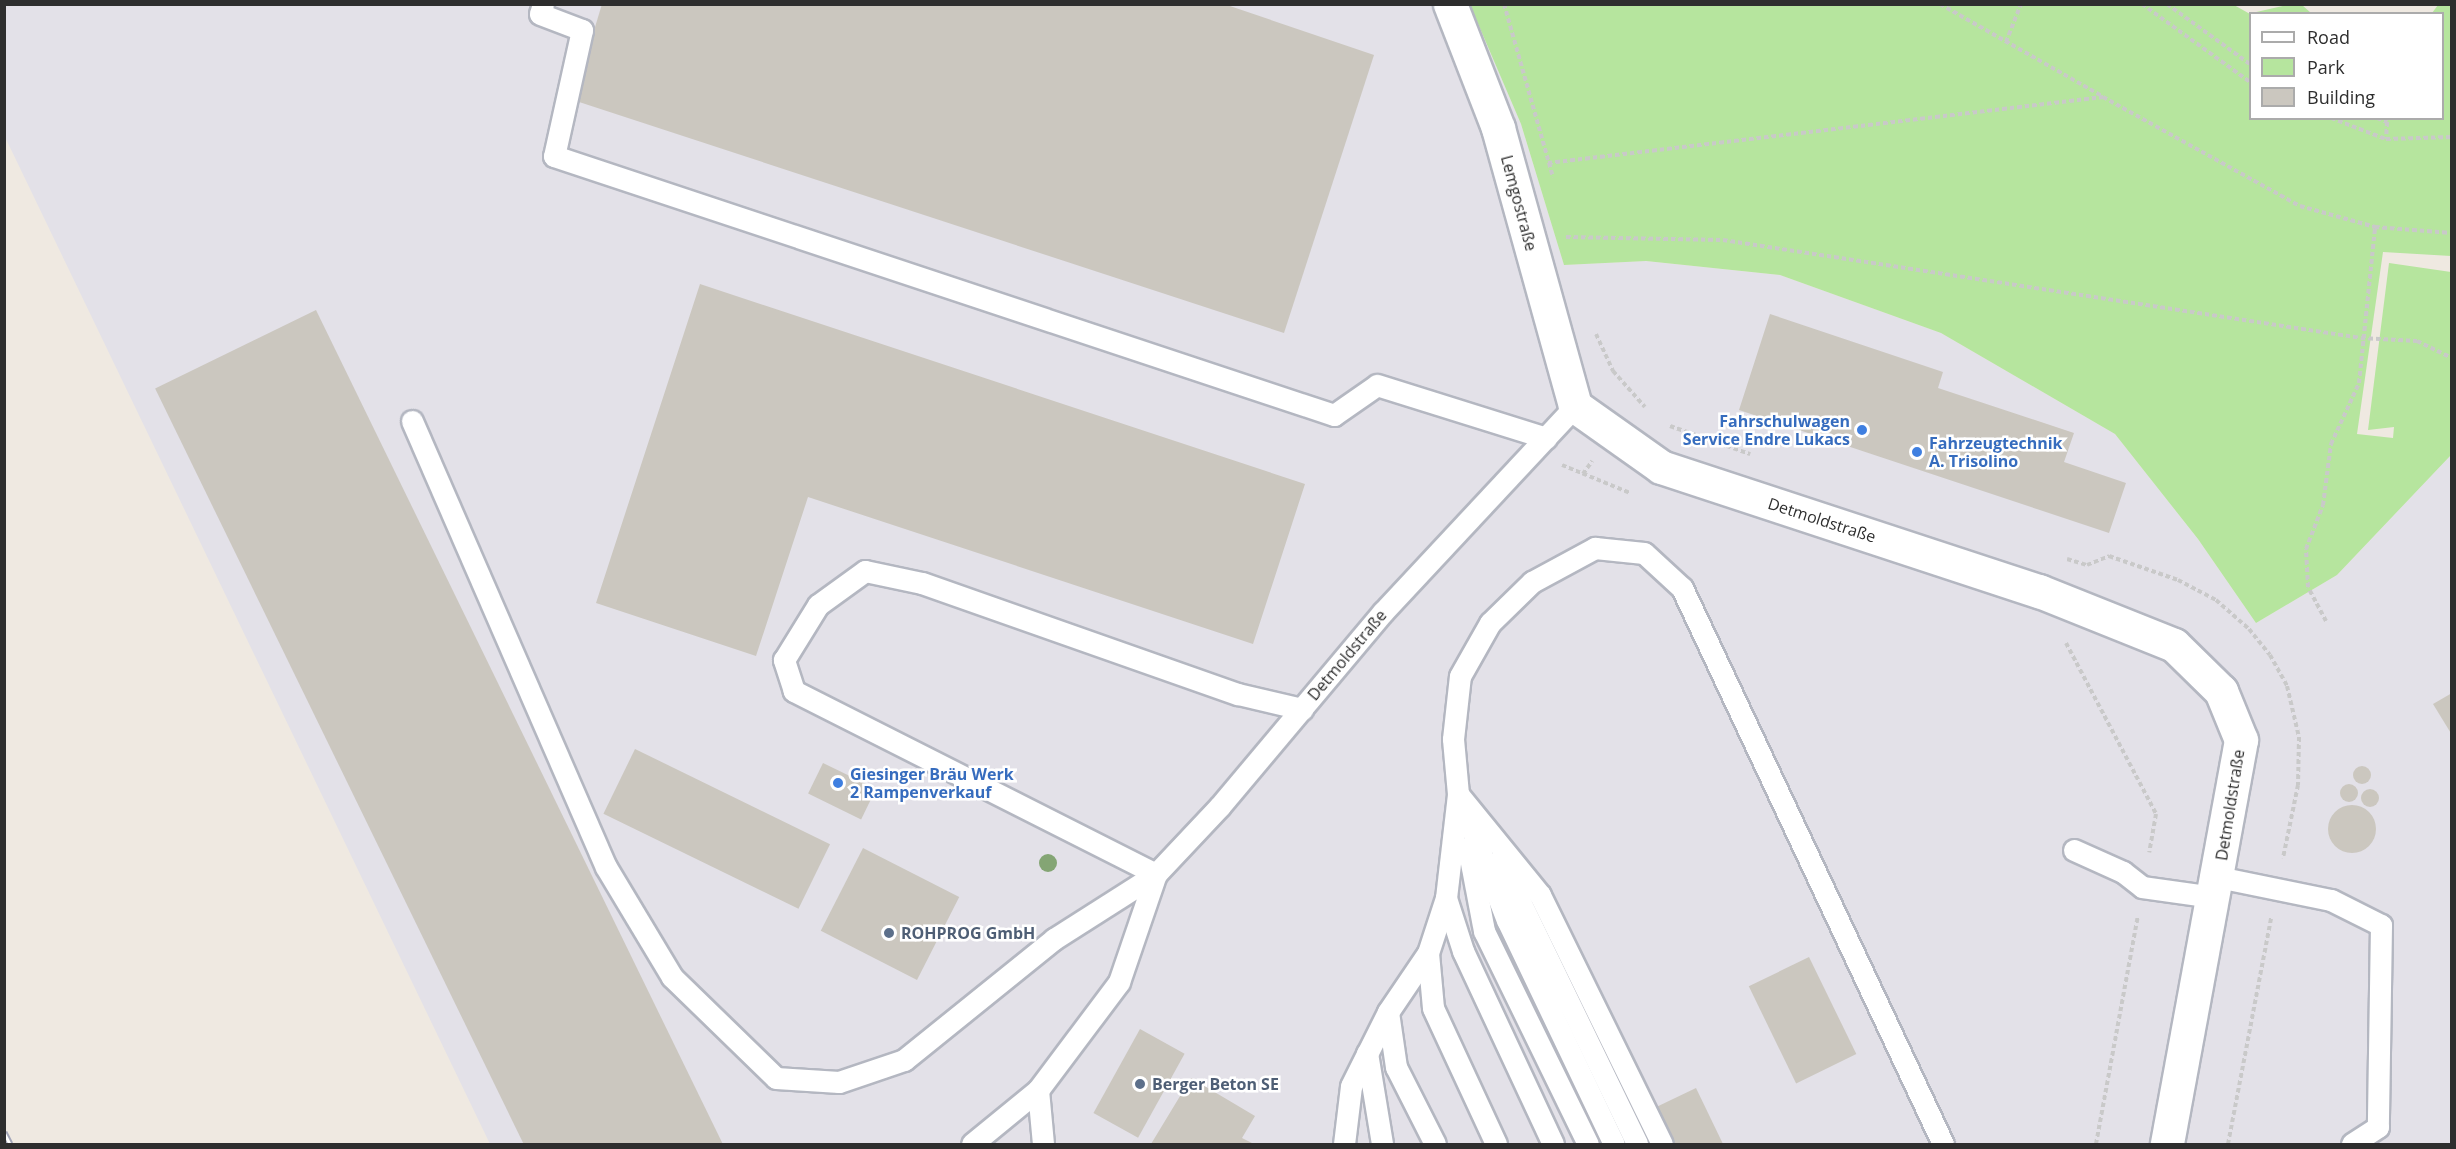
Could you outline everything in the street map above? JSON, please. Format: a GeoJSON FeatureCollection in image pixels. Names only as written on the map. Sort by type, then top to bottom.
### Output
{"type":"FeatureCollection","features":[{"type":"Feature","properties":{"kind":"street","name":"Lemgostraße"},"geometry":{"type":"LineString","coordinates":[[1450,4],[1498,128],[1575,406]]}},
{"type":"Feature","properties":{"kind":"street","name":"Detmoldstraße"},"geometry":{"type":"LineString","coordinates":[[1575,406],[1661,467],[2039,591],[2174,645],[2222,691],[2241,740],[2216,887],[2167,1144]]}},
{"type":"Feature","properties":{"kind":"lane"},"geometry":{"type":"LineString","coordinates":[[543,4],[540,14],[582,30],[554,156],[1334,415],[1377,385],[1546,438]]}},
{"type":"Feature","properties":{"kind":"lane","name":"Detmoldstraße"},"geometry":{"type":"LineString","coordinates":[[1156,874],[1302,709],[1383,612],[1575,406]]}},
{"type":"Feature","properties":{"kind":"lane"},"geometry":{"type":"LineString","coordinates":[[412,422],[606,867],[672,977],[776,1078],[839,1082],[904,1060],[1054,939],[1156,874]]}},
{"type":"Feature","properties":{"kind":"lane"},"geometry":{"type":"LineString","coordinates":[[1588,1144],[1484,931],[1458,794],[1453,740],[1460,676],[1490,623],[1532,582],[1595,548],[1644,553],[1682,588],[1943,1144]]}},
{"type":"Feature","properties":{"kind":"lane"},"geometry":{"type":"LineString","coordinates":[[1156,874],[808,696],[794,691],[784,660],[818,605],[865,571],[922,583],[1238,694],[1302,709]]}},
{"type":"Feature","properties":{"kind":"lane"},"geometry":{"type":"LineString","coordinates":[[1458,794],[1540,896],[1662,1144]]}},
{"type":"Feature","properties":{"kind":"lane"},"geometry":{"type":"LineString","coordinates":[[1344,1144],[1351,1086],[1388,1012],[1428,953],[1446,898],[1458,794]]}},
{"type":"Feature","properties":{"kind":"lane"},"geometry":{"type":"LineString","coordinates":[[1458,794],[1507,920],[1614,1144]]}},
{"type":"Feature","properties":{"kind":"lane"},"geometry":{"type":"LineString","coordinates":[[1486,829],[1637,1144]]}},
{"type":"Feature","properties":{"kind":"lane"},"geometry":{"type":"LineString","coordinates":[[2074,850],[2123,872],[2142,887],[2216,887],[2331,900],[2381,925],[2378,1127],[2352,1144]]}},
{"type":"Feature","properties":{"kind":"lane"},"geometry":{"type":"LineString","coordinates":[[972,1144],[1038,1090],[1119,982],[1156,874]]}},
{"type":"Feature","properties":{"kind":"lane"},"geometry":{"type":"LineString","coordinates":[[1446,898],[1463,951],[1553,1144]]}},
{"type":"Feature","properties":{"kind":"lane"},"geometry":{"type":"LineString","coordinates":[[1428,953],[1433,1008],[1496,1144]]}},
{"type":"Feature","properties":{"kind":"lane"},"geometry":{"type":"LineString","coordinates":[[1388,1012],[1396,1067],[1435,1144]]}},
{"type":"Feature","properties":{"kind":"lane"},"geometry":{"type":"LineString","coordinates":[[1367,1053],[1382,1144]]}},
{"type":"Feature","properties":{"kind":"lane"},"geometry":{"type":"LineString","coordinates":[[1038,1090],[1043,1144]]}},
{"type":"Feature","properties":{"kind":"path"},"geometry":{"type":"LineString","coordinates":[[1504,4],[1550,163],[2103,97]]}},
{"type":"Feature","properties":{"kind":"path"},"geometry":{"type":"LineString","coordinates":[[1940,4],[2300,206],[2376,227],[2451,233]]}},
{"type":"Feature","properties":{"kind":"path"},"geometry":{"type":"LineString","coordinates":[[2006,42],[2021,4]]}},
{"type":"Feature","properties":{"kind":"path"},"geometry":{"type":"LineString","coordinates":[[2142,4],[2249,81]]}},
{"type":"Feature","properties":{"kind":"path"},"geometry":{"type":"LineString","coordinates":[[2167,4],[2249,62]]}},
{"type":"Feature","properties":{"kind":"path"},"geometry":{"type":"LineString","coordinates":[[2336,120],[2386,140],[2451,137]]}},
{"type":"Feature","properties":{"kind":"path"},"geometry":{"type":"LineString","coordinates":[[2382,120],[2386,122],[2386,140]]}},
{"type":"Feature","properties":{"kind":"path"},"geometry":{"type":"LineString","coordinates":[[2326,621],[2308,587],[2306,549],[2323,505],[2331,444],[2359,383],[2361,338],[2376,227]]}},
{"type":"Feature","properties":{"kind":"path"},"geometry":{"type":"LineString","coordinates":[[1565,237],[1723,240],[2361,338],[2417,341],[2451,358]]}},
{"type":"Feature","properties":{"kind":"path"},"geometry":{"type":"LineString","coordinates":[[2096,1144],[2156,814]]}},
{"type":"Feature","properties":{"kind":"shaded area"},"geometry":{"type":"Polygon","coordinates":[[[5,5],[1470,5],[1521,124],[1564,265],[1645,261],[1780,275],[1941,333],[2115,434],[2198,539],[2256,623],[2337,575],[2451,455],[2451,1144],[490,1144],[5,137],[5,5]]]}},
{"type":"Feature","properties":{"kind":"green space"},"geometry":{"type":"Polygon","coordinates":[[[1470,5],[2234,5],[2249,13],[2249,120],[2444,120],[2444,12],[2433,12],[2438,5],[2451,5],[2451,256],[2383,252],[2357,434],[2393,438],[2394,427],[2368,430],[2389,263],[2451,272],[2451,455],[2337,575],[2256,623],[2198,539],[2115,434],[1941,333],[1780,275],[1646,261],[1564,265],[1521,124],[1470,5]]]}},
{"type":"Feature","properties":{"kind":"green space"},"geometry":{"type":"Polygon","coordinates":[[[2287,5],[2302,5],[2310,12],[2256,12],[2287,5]]]}},
{"type":"Feature","properties":{"kind":"building"},"geometry":{"type":"Polygon","coordinates":[[[602,4],[1224,4],[1374,55],[1284,333],[573,100],[602,4]]]}},
{"type":"Feature","properties":{"kind":"building"},"geometry":{"type":"Polygon","coordinates":[[[700,284],[1305,484],[1253,644],[808,497],[756,656],[596,603],[700,284]]]}},
{"type":"Feature","properties":{"kind":"building"},"geometry":{"type":"Polygon","coordinates":[[[316,310],[723,1144],[524,1144],[155,388],[316,310]]]}},
{"type":"Feature","properties":{"kind":"building"},"geometry":{"type":"Polygon","coordinates":[[[1770,314],[1943,372],[1938,388],[2074,433],[2064,462],[2126,483],[2109,533],[1739,410],[1770,314]]]}},
{"type":"Feature","properties":{"kind":"building"},"geometry":{"type":"Polygon","coordinates":[[[2452,693],[2452,735],[2433,704],[2452,693]]]}},
{"type":"Feature","properties":{"kind":"building"},"geometry":{"type":"Polygon","coordinates":[[[635,749],[830,844],[798,909],[603,814],[635,749]]]}},
{"type":"Feature","properties":{"kind":"building"},"geometry":{"type":"Polygon","coordinates":[[[823,763],[876,789],[861,819],[808,794],[823,763]]]}},
{"type":"Feature","properties":{"kind":"building"},"geometry":{"type":"Polygon","coordinates":[[[2362,766],[2368,769],[2371,775],[2368,781],[2362,784],[2356,781],[2353,775],[2356,769],[2362,766]]]}},
{"type":"Feature","properties":{"kind":"building"},"geometry":{"type":"Polygon","coordinates":[[[2349,784],[2355,787],[2358,793],[2355,799],[2349,802],[2343,799],[2340,793],[2343,787],[2349,784]]]}},
{"type":"Feature","properties":{"kind":"building"},"geometry":{"type":"Polygon","coordinates":[[[2370,789],[2376,792],[2379,798],[2376,804],[2370,807],[2364,804],[2361,798],[2364,792],[2370,789]]]}},
{"type":"Feature","properties":{"kind":"building"},"geometry":{"type":"Polygon","coordinates":[[[2347,805],[2357,805],[2369,812],[2376,824],[2376,834],[2369,846],[2357,853],[2347,853],[2332,842],[2328,834],[2328,824],[2339,809],[2347,805]]]}},
{"type":"Feature","properties":{"kind":"building"},"geometry":{"type":"Polygon","coordinates":[[[863,848],[959,897],[917,980],[821,931],[863,848]]]}},
{"type":"Feature","properties":{"kind":"building"},"geometry":{"type":"Polygon","coordinates":[[[1809,957],[1856,1054],[1796,1083],[1749,986],[1809,957]]]}},
{"type":"Feature","properties":{"kind":"building"},"geometry":{"type":"Polygon","coordinates":[[[1140,1029],[1185,1054],[1138,1138],[1093,1113],[1140,1029]]]}},
{"type":"Feature","properties":{"kind":"building"},"geometry":{"type":"Polygon","coordinates":[[[1191,1078],[1255,1116],[1242,1138],[1254,1144],[1151,1144],[1191,1078]]]}},
{"type":"Feature","properties":{"kind":"building"},"geometry":{"type":"Polygon","coordinates":[[[1696,1088],[1723,1144],[1579,1144],[1696,1088]]]}},
{"type":"Feature","properties":{"kind":"railway"},"geometry":{"type":"LineString","coordinates":[[4,1132],[10,1144]]}},
{"type":"Feature","properties":{"kind":"place","name":"Fahrschulwagen Service Endre Lukacs"},"geometry":{"type":"Point","coordinates":[1862,430]}},
{"type":"Feature","properties":{"kind":"place","name":"Fahrzeugtechnik A. Trisolino"},"geometry":{"type":"Point","coordinates":[1917,452]}},
{"type":"Feature","properties":{"kind":"place","name":"Giesinger Bräu Werk 2 Rampenverkauf"},"geometry":{"type":"Point","coordinates":[838,783]}},
{"type":"Feature","properties":{"kind":"place","name":"ROHPROG GmbH"},"geometry":{"type":"Point","coordinates":[889,933]}},
{"type":"Feature","properties":{"kind":"place","name":"Berger Beton SE"},"geometry":{"type":"Point","coordinates":[1140,1084]}}]}
